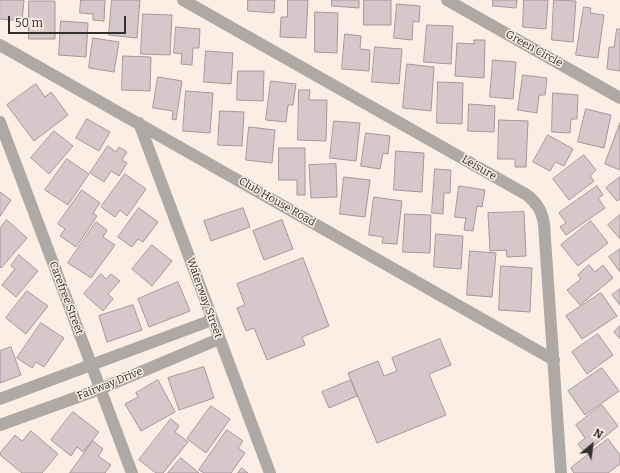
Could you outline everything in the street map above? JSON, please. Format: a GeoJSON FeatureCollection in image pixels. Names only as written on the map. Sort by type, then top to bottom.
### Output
{"type":"FeatureCollection","features":[{"type":"Feature","properties":{"kind":"street","name":"Leisure"},"geometry":{"type":"LineString","coordinates":[[183,0],[514,187],[534,200],[542,214],[544,224],[561,473]]}},
{"type":"Feature","properties":{"kind":"street","name":"Green Circle"},"geometry":{"type":"LineString","coordinates":[[447,0],[620,98]]}},
{"type":"Feature","properties":{"kind":"street","name":"Club House Road"},"geometry":{"type":"LineString","coordinates":[[0,46],[139,123],[554,360]]}},
{"type":"Feature","properties":{"kind":"street","name":"Carefree Street"},"geometry":{"type":"LineString","coordinates":[[0,122],[132,473]]}},
{"type":"Feature","properties":{"kind":"street","name":"Waterway Street"},"geometry":{"type":"LineString","coordinates":[[139,123],[270,473]]}},
{"type":"Feature","properties":{"kind":"street"},"geometry":{"type":"LineString","coordinates":[[0,399],[212,320]]}},
{"type":"Feature","properties":{"kind":"street","name":"Fairway Drive"},"geometry":{"type":"LineString","coordinates":[[0,425],[100,388],[219,339]]}},
{"type":"Feature","properties":{"kind":"building"},"geometry":{"type":"Polygon","coordinates":[[[0,0],[24,0],[22,21],[0,19],[0,0]]]}},
{"type":"Feature","properties":{"kind":"building"},"geometry":{"type":"Polygon","coordinates":[[[81,0],[105,0],[104,21],[93,20],[93,14],[80,13],[81,0]]]}},
{"type":"Feature","properties":{"kind":"building"},"geometry":{"type":"Polygon","coordinates":[[[112,0],[140,0],[137,38],[109,35],[112,0]]]}},
{"type":"Feature","properties":{"kind":"building"},"geometry":{"type":"Polygon","coordinates":[[[248,0],[275,0],[274,13],[248,11],[248,0]]]}},
{"type":"Feature","properties":{"kind":"building"},"geometry":{"type":"Polygon","coordinates":[[[288,0],[308,0],[306,38],[280,37],[281,17],[287,17],[288,0]]]}},
{"type":"Feature","properties":{"kind":"building"},"geometry":{"type":"Polygon","coordinates":[[[332,0],[359,0],[359,8],[332,6],[332,0]]]}},
{"type":"Feature","properties":{"kind":"building"},"geometry":{"type":"Polygon","coordinates":[[[364,0],[391,0],[391,25],[364,25],[364,0]]]}},
{"type":"Feature","properties":{"kind":"building"},"geometry":{"type":"Polygon","coordinates":[[[493,0],[517,0],[516,8],[493,6],[493,0]]]}},
{"type":"Feature","properties":{"kind":"building"},"geometry":{"type":"Polygon","coordinates":[[[524,0],[548,0],[546,29],[523,27],[524,0]]]}},
{"type":"Feature","properties":{"kind":"building"},"geometry":{"type":"Polygon","coordinates":[[[554,0],[576,1],[573,42],[552,40],[554,0]]]}},
{"type":"Feature","properties":{"kind":"building"},"geometry":{"type":"Polygon","coordinates":[[[29,1],[55,1],[55,39],[29,39],[29,1]]]}},
{"type":"Feature","properties":{"kind":"building"},"geometry":{"type":"Polygon","coordinates":[[[397,4],[420,6],[419,22],[413,21],[412,40],[394,38],[397,4]]]}},
{"type":"Feature","properties":{"kind":"building"},"geometry":{"type":"Polygon","coordinates":[[[584,7],[591,8],[590,13],[604,15],[598,58],[576,55],[584,7]]]}},
{"type":"Feature","properties":{"kind":"building"},"geometry":{"type":"Polygon","coordinates":[[[315,12],[338,13],[337,53],[315,52],[315,12]]]}},
{"type":"Feature","properties":{"kind":"building"},"geometry":{"type":"Polygon","coordinates":[[[143,14],[172,15],[170,55],[141,54],[143,14]]]}},
{"type":"Feature","properties":{"kind":"building"},"geometry":{"type":"Polygon","coordinates":[[[61,21],[88,23],[86,57],[59,55],[61,21]]]}},
{"type":"Feature","properties":{"kind":"building"},"geometry":{"type":"Polygon","coordinates":[[[427,25],[453,26],[451,64],[424,62],[427,25]]]}},
{"type":"Feature","properties":{"kind":"building"},"geometry":{"type":"Polygon","coordinates":[[[176,27],[200,29],[199,48],[193,48],[192,65],[181,64],[182,54],[174,53],[176,27]]]}},
{"type":"Feature","properties":{"kind":"building"},"geometry":{"type":"Polygon","coordinates":[[[617,29],[620,29],[620,71],[607,69],[609,47],[614,47],[617,29]]]}},
{"type":"Feature","properties":{"kind":"building"},"geometry":{"type":"Polygon","coordinates":[[[345,34],[361,36],[360,49],[370,50],[369,71],[342,69],[345,34]]]}},
{"type":"Feature","properties":{"kind":"building"},"geometry":{"type":"Polygon","coordinates":[[[93,38],[119,42],[114,72],[89,68],[93,38]]]}},
{"type":"Feature","properties":{"kind":"building"},"geometry":{"type":"Polygon","coordinates":[[[474,40],[485,40],[484,78],[455,76],[457,43],[474,44],[474,40]]]}},
{"type":"Feature","properties":{"kind":"building"},"geometry":{"type":"Polygon","coordinates":[[[375,47],[402,49],[399,84],[372,82],[375,47]]]}},
{"type":"Feature","properties":{"kind":"building"},"geometry":{"type":"Polygon","coordinates":[[[206,51],[233,53],[231,84],[204,82],[206,51]]]}},
{"type":"Feature","properties":{"kind":"building"},"geometry":{"type":"Polygon","coordinates":[[[123,56],[151,57],[150,91],[122,90],[123,56]]]}},
{"type":"Feature","properties":{"kind":"building"},"geometry":{"type":"Polygon","coordinates":[[[493,60],[516,62],[513,99],[490,97],[493,60]]]}},
{"type":"Feature","properties":{"kind":"building"},"geometry":{"type":"Polygon","coordinates":[[[407,64],[434,67],[431,111],[403,108],[407,64]]]}},
{"type":"Feature","properties":{"kind":"building"},"geometry":{"type":"Polygon","coordinates":[[[238,71],[264,71],[263,101],[237,100],[238,71]]]}},
{"type":"Feature","properties":{"kind":"building"},"geometry":{"type":"Polygon","coordinates":[[[523,75],[547,78],[545,95],[539,95],[537,113],[518,110],[523,75]]]}},
{"type":"Feature","properties":{"kind":"building"},"geometry":{"type":"Polygon","coordinates":[[[158,77],[182,81],[176,120],[172,119],[173,111],[153,108],[158,77]]]}},
{"type":"Feature","properties":{"kind":"building"},"geometry":{"type":"Polygon","coordinates":[[[271,81],[296,84],[293,105],[288,105],[286,122],[266,120],[271,81]]]}},
{"type":"Feature","properties":{"kind":"building"},"geometry":{"type":"Polygon","coordinates":[[[438,82],[463,83],[462,124],[437,123],[438,82]]]}},
{"type":"Feature","properties":{"kind":"building"},"geometry":{"type":"Polygon","coordinates":[[[36,84],[45,97],[51,92],[68,115],[34,141],[7,105],[36,84]]]}},
{"type":"Feature","properties":{"kind":"building"},"geometry":{"type":"Polygon","coordinates":[[[299,90],[310,90],[309,100],[327,100],[326,141],[298,140],[299,90]]]}},
{"type":"Feature","properties":{"kind":"building"},"geometry":{"type":"Polygon","coordinates":[[[186,91],[213,93],[210,133],[183,131],[186,91]]]}},
{"type":"Feature","properties":{"kind":"building"},"geometry":{"type":"Polygon","coordinates":[[[553,93],[578,95],[577,119],[571,119],[570,133],[552,132],[553,93]]]}},
{"type":"Feature","properties":{"kind":"building"},"geometry":{"type":"Polygon","coordinates":[[[469,104],[495,106],[494,132],[468,131],[469,104]]]}},
{"type":"Feature","properties":{"kind":"building"},"geometry":{"type":"Polygon","coordinates":[[[586,109],[611,115],[604,148],[578,142],[586,109]]]}},
{"type":"Feature","properties":{"kind":"building"},"geometry":{"type":"Polygon","coordinates":[[[220,111],[244,112],[242,146],[218,145],[220,111]]]}},
{"type":"Feature","properties":{"kind":"building"},"geometry":{"type":"Polygon","coordinates":[[[87,119],[110,132],[99,151],[76,138],[87,119]]]}},
{"type":"Feature","properties":{"kind":"building"},"geometry":{"type":"Polygon","coordinates":[[[499,120],[528,121],[526,167],[515,167],[515,159],[498,159],[499,120]]]}},
{"type":"Feature","properties":{"kind":"building"},"geometry":{"type":"Polygon","coordinates":[[[334,121],[360,123],[356,161],[330,158],[334,121]]]}},
{"type":"Feature","properties":{"kind":"building"},"geometry":{"type":"Polygon","coordinates":[[[620,123],[620,170],[605,164],[620,123]]]}},
{"type":"Feature","properties":{"kind":"building"},"geometry":{"type":"Polygon","coordinates":[[[249,127],[275,130],[272,163],[246,160],[249,127]]]}},
{"type":"Feature","properties":{"kind":"building"},"geometry":{"type":"Polygon","coordinates":[[[54,131],[73,146],[49,174],[31,158],[54,131]]]}},
{"type":"Feature","properties":{"kind":"building"},"geometry":{"type":"Polygon","coordinates":[[[366,133],[390,136],[388,154],[383,153],[380,169],[361,166],[366,133]]]}},
{"type":"Feature","properties":{"kind":"building"},"geometry":{"type":"Polygon","coordinates":[[[548,135],[573,149],[564,166],[555,162],[550,171],[533,162],[548,135]]]}},
{"type":"Feature","properties":{"kind":"building"},"geometry":{"type":"Polygon","coordinates":[[[108,146],[116,152],[119,147],[127,152],[122,160],[127,163],[119,176],[111,171],[104,182],[90,173],[108,146]]]}},
{"type":"Feature","properties":{"kind":"building"},"geometry":{"type":"Polygon","coordinates":[[[279,148],[305,148],[305,195],[297,195],[297,180],[279,180],[279,148]]]}},
{"type":"Feature","properties":{"kind":"building"},"geometry":{"type":"Polygon","coordinates":[[[396,151],[424,153],[422,192],[394,190],[396,151]]]}},
{"type":"Feature","properties":{"kind":"building"},"geometry":{"type":"Polygon","coordinates":[[[584,155],[596,170],[590,176],[594,181],[569,200],[553,179],[584,155]]]}},
{"type":"Feature","properties":{"kind":"building"},"geometry":{"type":"Polygon","coordinates":[[[67,159],[89,174],[68,205],[45,190],[67,159]]]}},
{"type":"Feature","properties":{"kind":"building"},"geometry":{"type":"Polygon","coordinates":[[[336,164],[337,197],[311,198],[309,165],[336,164]]]}},
{"type":"Feature","properties":{"kind":"building"},"geometry":{"type":"Polygon","coordinates":[[[435,169],[451,170],[450,193],[444,193],[443,214],[432,213],[435,169]]]}},
{"type":"Feature","properties":{"kind":"building"},"geometry":{"type":"Polygon","coordinates":[[[125,174],[146,189],[127,216],[120,210],[115,217],[101,207],[125,174]]]}},
{"type":"Feature","properties":{"kind":"building"},"geometry":{"type":"Polygon","coordinates":[[[344,177],[370,180],[365,217],[340,214],[344,177]]]}},
{"type":"Feature","properties":{"kind":"building"},"geometry":{"type":"Polygon","coordinates":[[[620,177],[620,199],[617,201],[606,188],[620,177]]]}},
{"type":"Feature","properties":{"kind":"building"},"geometry":{"type":"Polygon","coordinates":[[[459,186],[485,190],[482,207],[477,206],[473,231],[464,230],[466,218],[455,217],[459,186]]]}},
{"type":"Feature","properties":{"kind":"building"},"geometry":{"type":"Polygon","coordinates":[[[597,186],[603,195],[598,198],[605,208],[566,235],[560,227],[566,223],[559,213],[597,186]]]}},
{"type":"Feature","properties":{"kind":"building"},"geometry":{"type":"Polygon","coordinates":[[[82,190],[100,203],[93,213],[97,216],[76,247],[60,236],[65,229],[58,224],[82,190]]]}},
{"type":"Feature","properties":{"kind":"building"},"geometry":{"type":"Polygon","coordinates":[[[0,192],[11,200],[0,216],[0,192]]]}},
{"type":"Feature","properties":{"kind":"building"},"geometry":{"type":"Polygon","coordinates":[[[374,197],[402,201],[397,244],[382,243],[383,237],[369,235],[374,197]]]}},
{"type":"Feature","properties":{"kind":"building"},"geometry":{"type":"Polygon","coordinates":[[[139,208],[158,222],[143,242],[138,239],[132,247],[118,237],[139,208]]]}},
{"type":"Feature","properties":{"kind":"building"},"geometry":{"type":"Polygon","coordinates":[[[243,208],[250,227],[211,241],[204,221],[243,208]]]}},
{"type":"Feature","properties":{"kind":"building"},"geometry":{"type":"Polygon","coordinates":[[[524,212],[526,256],[507,257],[506,250],[490,251],[488,213],[524,212]]]}},
{"type":"Feature","properties":{"kind":"building"},"geometry":{"type":"Polygon","coordinates":[[[405,214],[431,215],[430,253],[403,252],[405,214]]]}},
{"type":"Feature","properties":{"kind":"building"},"geometry":{"type":"Polygon","coordinates":[[[620,215],[620,239],[608,225],[620,215]]]}},
{"type":"Feature","properties":{"kind":"building"},"geometry":{"type":"Polygon","coordinates":[[[7,220],[27,238],[1,268],[0,228],[7,220]]]}},
{"type":"Feature","properties":{"kind":"building"},"geometry":{"type":"Polygon","coordinates":[[[282,220],[293,249],[264,260],[253,231],[282,220]]]}},
{"type":"Feature","properties":{"kind":"building"},"geometry":{"type":"Polygon","coordinates":[[[591,221],[608,243],[578,266],[561,245],[591,221]]]}},
{"type":"Feature","properties":{"kind":"building"},"geometry":{"type":"Polygon","coordinates":[[[96,222],[107,230],[103,237],[115,245],[91,278],[68,263],[96,222]]]}},
{"type":"Feature","properties":{"kind":"building"},"geometry":{"type":"Polygon","coordinates":[[[436,234],[463,236],[461,269],[434,267],[436,234]]]}},
{"type":"Feature","properties":{"kind":"building"},"geometry":{"type":"Polygon","coordinates":[[[152,245],[172,261],[152,286],[132,269],[152,245]]]}},
{"type":"Feature","properties":{"kind":"building"},"geometry":{"type":"Polygon","coordinates":[[[620,249],[620,272],[609,257],[620,249]]]}},
{"type":"Feature","properties":{"kind":"building"},"geometry":{"type":"Polygon","coordinates":[[[470,251],[496,253],[492,297],[467,295],[470,251]]]}},
{"type":"Feature","properties":{"kind":"building"},"geometry":{"type":"Polygon","coordinates":[[[19,255],[38,271],[16,297],[2,285],[15,269],[11,266],[19,255]]]}},
{"type":"Feature","properties":{"kind":"building"},"geometry":{"type":"Polygon","coordinates":[[[303,258],[329,326],[302,337],[305,345],[267,360],[254,328],[246,331],[237,308],[245,305],[237,284],[303,258]]]}},
{"type":"Feature","properties":{"kind":"building"},"geometry":{"type":"Polygon","coordinates":[[[589,265],[595,272],[603,265],[613,278],[580,305],[567,290],[581,279],[578,275],[589,265]]]}},
{"type":"Feature","properties":{"kind":"building"},"geometry":{"type":"Polygon","coordinates":[[[501,266],[532,268],[530,312],[499,310],[501,266]]]}},
{"type":"Feature","properties":{"kind":"building"},"geometry":{"type":"Polygon","coordinates":[[[101,274],[106,279],[111,274],[120,281],[108,294],[113,299],[103,311],[84,294],[101,274]]]}},
{"type":"Feature","properties":{"kind":"building"},"geometry":{"type":"Polygon","coordinates":[[[178,282],[190,311],[149,327],[138,299],[178,282]]]}},
{"type":"Feature","properties":{"kind":"building"},"geometry":{"type":"Polygon","coordinates":[[[620,289],[620,305],[612,295],[620,289]]]}},
{"type":"Feature","properties":{"kind":"building"},"geometry":{"type":"Polygon","coordinates":[[[27,291],[48,306],[26,334],[6,318],[27,291]]]}},
{"type":"Feature","properties":{"kind":"building"},"geometry":{"type":"Polygon","coordinates":[[[601,293],[617,316],[582,339],[566,316],[601,293]]]}},
{"type":"Feature","properties":{"kind":"building"},"geometry":{"type":"Polygon","coordinates":[[[133,305],[142,330],[107,342],[99,316],[133,305]]]}},
{"type":"Feature","properties":{"kind":"building"},"geometry":{"type":"Polygon","coordinates":[[[41,323],[64,338],[44,367],[36,362],[32,368],[17,358],[41,323]]]}},
{"type":"Feature","properties":{"kind":"building"},"geometry":{"type":"Polygon","coordinates":[[[620,326],[620,339],[614,332],[620,326]]]}},
{"type":"Feature","properties":{"kind":"building"},"geometry":{"type":"Polygon","coordinates":[[[598,334],[613,355],[587,374],[572,352],[598,334]]]}},
{"type":"Feature","properties":{"kind":"building"},"geometry":{"type":"Polygon","coordinates":[[[440,339],[451,365],[429,374],[446,415],[377,443],[348,373],[378,361],[384,376],[397,371],[392,358],[440,339]]]}},
{"type":"Feature","properties":{"kind":"building"},"geometry":{"type":"Polygon","coordinates":[[[11,347],[21,375],[0,383],[0,351],[11,347]]]}},
{"type":"Feature","properties":{"kind":"building"},"geometry":{"type":"Polygon","coordinates":[[[204,367],[214,398],[179,410],[168,378],[204,367]]]}},
{"type":"Feature","properties":{"kind":"building"},"geometry":{"type":"Polygon","coordinates":[[[602,368],[619,391],[585,415],[568,391],[602,368]]]}},
{"type":"Feature","properties":{"kind":"building"},"geometry":{"type":"Polygon","coordinates":[[[158,380],[175,412],[141,431],[125,404],[138,397],[136,393],[158,380]]]}},
{"type":"Feature","properties":{"kind":"building"},"geometry":{"type":"Polygon","coordinates":[[[351,380],[357,396],[329,408],[322,392],[351,380]]]}},
{"type":"Feature","properties":{"kind":"building"},"geometry":{"type":"Polygon","coordinates":[[[602,405],[618,426],[585,453],[578,444],[585,438],[576,425],[602,405]]]}},
{"type":"Feature","properties":{"kind":"building"},"geometry":{"type":"Polygon","coordinates":[[[211,406],[230,419],[206,453],[187,439],[211,406]]]}},
{"type":"Feature","properties":{"kind":"building"},"geometry":{"type":"Polygon","coordinates":[[[73,412],[99,432],[83,452],[77,447],[71,456],[51,440],[73,412]]]}},
{"type":"Feature","properties":{"kind":"building"},"geometry":{"type":"Polygon","coordinates":[[[171,419],[179,426],[175,432],[188,442],[163,473],[156,473],[139,460],[171,419]]]}},
{"type":"Feature","properties":{"kind":"building"},"geometry":{"type":"Polygon","coordinates":[[[227,430],[243,441],[238,448],[245,453],[231,473],[204,473],[199,470],[227,430]]]}},
{"type":"Feature","properties":{"kind":"building"},"geometry":{"type":"Polygon","coordinates":[[[31,431],[58,454],[42,473],[22,473],[0,455],[15,435],[22,441],[31,431]]]}},
{"type":"Feature","properties":{"kind":"building"},"geometry":{"type":"Polygon","coordinates":[[[608,439],[620,455],[620,464],[608,473],[574,473],[571,468],[608,439]]]}},
{"type":"Feature","properties":{"kind":"building"},"geometry":{"type":"Polygon","coordinates":[[[93,441],[103,449],[98,456],[111,465],[105,473],[70,473],[93,441]]]}},
{"type":"Feature","properties":{"kind":"building"},"geometry":{"type":"Polygon","coordinates":[[[181,458],[199,473],[168,473],[181,458]]]}},
{"type":"Feature","properties":{"kind":"building"},"geometry":{"type":"Polygon","coordinates":[[[242,468],[248,473],[238,473],[242,468]]]}}]}
